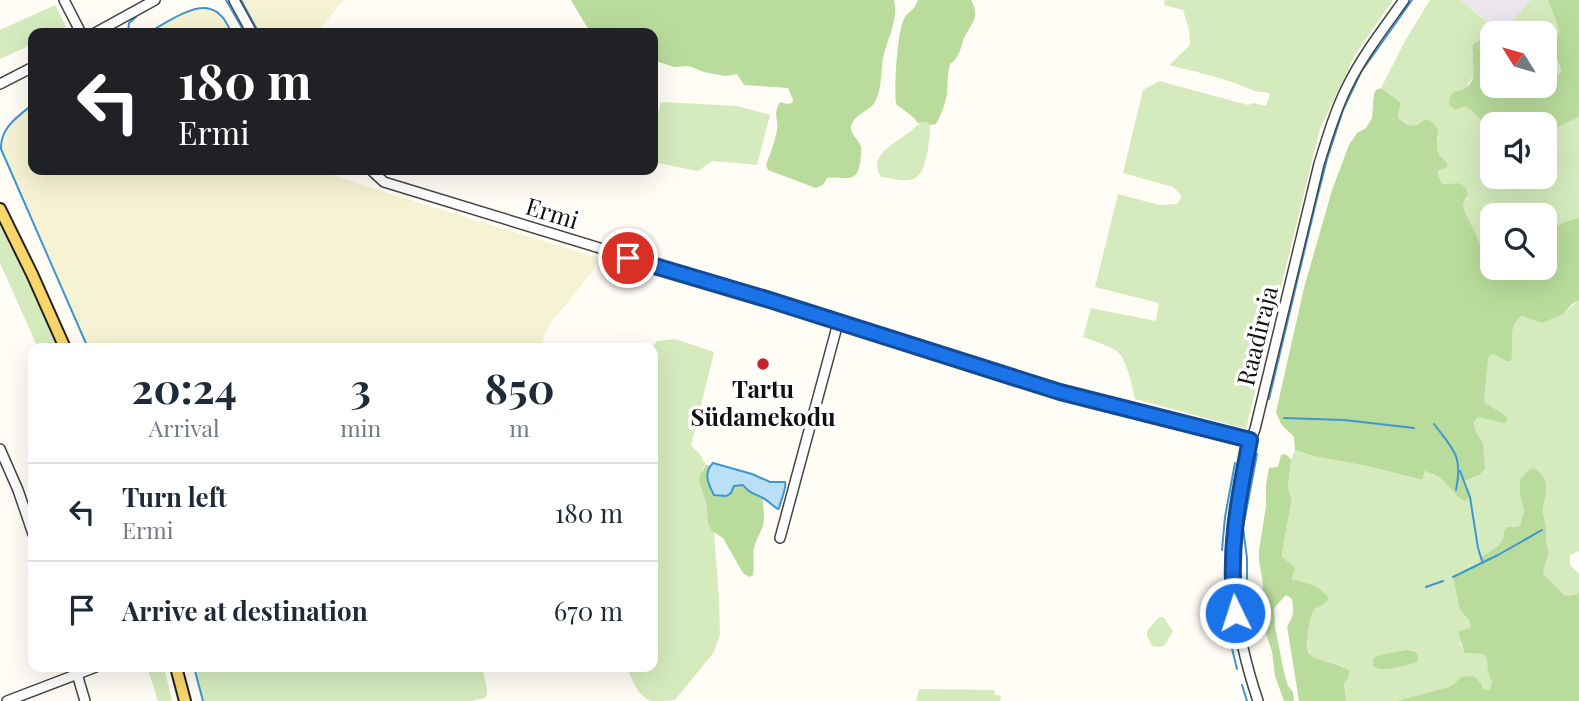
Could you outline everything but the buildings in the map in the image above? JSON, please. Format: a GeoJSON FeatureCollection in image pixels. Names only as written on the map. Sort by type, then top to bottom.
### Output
{"type":"FeatureCollection","features":[{"type":"Feature","properties":{"kind":"main road"},"geometry":{"type":"LineString","coordinates":[[0,209],[33,274],[63,343]]}},
{"type":"Feature","properties":{"kind":"main road"},"geometry":{"type":"LineString","coordinates":[[170,672],[178,701]]}},
{"type":"Feature","properties":{"kind":"main road"},"geometry":{"type":"LineString","coordinates":[[177,672],[185,701]]}},
{"type":"Feature","properties":{"kind":"street"},"geometry":{"type":"LineString","coordinates":[[64,0],[78,28]]}},
{"type":"Feature","properties":{"kind":"street"},"geometry":{"type":"LineString","coordinates":[[104,28],[155,0]]}},
{"type":"Feature","properties":{"kind":"street"},"geometry":{"type":"LineString","coordinates":[[233,0],[248,28]]}},
{"type":"Feature","properties":{"kind":"street","name":"Raadiraja"},"geometry":{"type":"LineString","coordinates":[[1258,701],[1237,626],[1233,582],[1237,503],[1250,440],[1255,429],[1330,129],[1346,88],[1360,62],[1405,0]]}},
{"type":"Feature","properties":{"kind":"street"},"geometry":{"type":"LineString","coordinates":[[0,84],[28,70]]}},
{"type":"Feature","properties":{"kind":"street"},"geometry":{"type":"LineString","coordinates":[[0,90],[14,78]]}},
{"type":"Feature","properties":{"kind":"street","name":"Ermi"},"geometry":{"type":"LineString","coordinates":[[376,175],[384,182],[1060,392],[1250,440]]}},
{"type":"Feature","properties":{"kind":"street"},"geometry":{"type":"LineString","coordinates":[[780,538],[838,323]]}},
{"type":"Feature","properties":{"kind":"street"},"geometry":{"type":"LineString","coordinates":[[0,449],[28,519]]}},
{"type":"Feature","properties":{"kind":"street"},"geometry":{"type":"LineString","coordinates":[[7,701],[72,672]]}},
{"type":"Feature","properties":{"kind":"street"},"geometry":{"type":"LineString","coordinates":[[77,672],[85,701]]}},
{"type":"Feature","properties":{"kind":"shaded area"},"geometry":{"type":"Polygon","coordinates":[[[241,0],[343,0],[321,28],[256,28],[241,0]]]}},
{"type":"Feature","properties":{"kind":"shaded area"},"geometry":{"type":"Polygon","coordinates":[[[1460,0],[1530,0],[1513,21],[1487,21],[1460,0]]]}},
{"type":"Feature","properties":{"kind":"shaded area"},"geometry":{"type":"Polygon","coordinates":[[[205,8],[217,12],[229,28],[157,28],[187,12],[205,8]]]}},
{"type":"Feature","properties":{"kind":"shaded area"},"geometry":{"type":"Polygon","coordinates":[[[28,109],[28,175],[333,175],[595,257],[596,264],[550,324],[543,337],[544,343],[86,343],[1,149],[5,130],[28,109]]]}},
{"type":"Feature","properties":{"kind":"green space"},"geometry":{"type":"Polygon","coordinates":[[[571,0],[894,0],[895,7],[894,22],[883,58],[878,95],[874,104],[852,123],[852,133],[861,147],[857,173],[848,178],[827,178],[823,185],[816,188],[768,170],[766,165],[777,130],[778,106],[780,102],[787,104],[793,100],[788,88],[744,85],[737,74],[725,76],[689,66],[674,67],[658,62],[658,28],[587,27],[571,0]]]}},
{"type":"Feature","properties":{"kind":"green space"},"geometry":{"type":"Polygon","coordinates":[[[918,0],[971,0],[975,11],[974,20],[956,59],[950,64],[943,109],[936,124],[930,125],[926,122],[918,123],[896,104],[898,46],[902,24],[918,0]]]}},
{"type":"Feature","properties":{"kind":"green space"},"geometry":{"type":"Polygon","coordinates":[[[1165,0],[1393,0],[1355,55],[1320,129],[1246,429],[1135,399],[1120,354],[1083,337],[1091,308],[1156,321],[1159,303],[1095,287],[1118,194],[1159,205],[1177,204],[1182,196],[1173,187],[1123,173],[1143,90],[1159,81],[1248,105],[1253,103],[1266,106],[1270,94],[1169,65],[1190,45],[1189,29],[1183,10],[1164,5],[1165,0]]]}},
{"type":"Feature","properties":{"kind":"green space"},"geometry":{"type":"Polygon","coordinates":[[[1430,0],[1460,0],[1486,21],[1480,21],[1480,48],[1472,53],[1474,73],[1464,90],[1465,106],[1472,109],[1480,121],[1480,189],[1557,189],[1557,128],[1579,117],[1579,218],[1557,228],[1557,203],[1480,203],[1480,243],[1464,210],[1463,204],[1467,198],[1448,185],[1441,184],[1437,176],[1440,169],[1446,167],[1437,151],[1439,136],[1422,123],[1416,127],[1398,118],[1400,102],[1381,88],[1430,0]]]}},
{"type":"Feature","properties":{"kind":"green space"},"geometry":{"type":"Polygon","coordinates":[[[1530,0],[1549,0],[1556,21],[1513,21],[1530,0]]]}},
{"type":"Feature","properties":{"kind":"green space"},"geometry":{"type":"Polygon","coordinates":[[[1579,0],[1579,117],[1557,128],[1557,112],[1480,112],[1480,120],[1465,106],[1456,110],[1449,105],[1454,92],[1469,85],[1472,79],[1473,44],[1480,40],[1480,98],[1558,98],[1558,75],[1561,72],[1558,62],[1558,21],[1548,2],[1579,0]]]}},
{"type":"Feature","properties":{"kind":"green space"},"geometry":{"type":"Polygon","coordinates":[[[55,5],[66,27],[28,28],[28,46],[0,59],[0,30],[55,5]]]}},
{"type":"Feature","properties":{"kind":"green space"},"geometry":{"type":"Polygon","coordinates":[[[1381,88],[1400,102],[1398,118],[1408,125],[1416,126],[1426,119],[1438,130],[1437,150],[1447,167],[1438,171],[1438,176],[1442,184],[1457,183],[1466,189],[1468,194],[1463,204],[1464,210],[1480,243],[1480,280],[1557,280],[1557,227],[1579,218],[1579,300],[1563,314],[1542,323],[1522,316],[1514,326],[1511,361],[1490,355],[1484,402],[1507,417],[1507,422],[1478,417],[1474,423],[1483,443],[1485,469],[1479,475],[1464,481],[1470,497],[1464,501],[1442,480],[1425,471],[1422,480],[1295,450],[1294,437],[1281,424],[1276,412],[1304,288],[1332,190],[1349,145],[1372,118],[1376,90],[1381,88]]]}},
{"type":"Feature","properties":{"kind":"green space"},"geometry":{"type":"Polygon","coordinates":[[[661,102],[737,106],[770,115],[757,165],[712,161],[698,171],[658,163],[658,113],[661,102]]]}},
{"type":"Feature","properties":{"kind":"green space"},"geometry":{"type":"Polygon","coordinates":[[[926,122],[930,125],[927,154],[917,177],[899,180],[881,177],[877,163],[879,157],[918,125],[926,122]]]}},
{"type":"Feature","properties":{"kind":"green space"},"geometry":{"type":"Polygon","coordinates":[[[0,222],[56,343],[36,343],[0,263],[0,222]]]}},
{"type":"Feature","properties":{"kind":"green space"},"geometry":{"type":"Polygon","coordinates":[[[1579,300],[1579,551],[1570,555],[1570,565],[1579,574],[1579,591],[1577,594],[1565,596],[1542,571],[1549,552],[1544,541],[1546,530],[1543,505],[1547,489],[1545,480],[1520,495],[1524,510],[1520,526],[1512,526],[1501,545],[1481,557],[1483,562],[1460,610],[1469,620],[1471,627],[1460,643],[1464,653],[1483,654],[1488,658],[1488,672],[1492,682],[1490,689],[1483,688],[1474,676],[1449,687],[1396,701],[1346,701],[1344,684],[1349,676],[1343,666],[1318,660],[1307,648],[1310,616],[1313,609],[1324,604],[1304,582],[1292,579],[1295,567],[1282,557],[1292,500],[1288,488],[1291,460],[1295,450],[1421,480],[1425,471],[1441,480],[1464,501],[1464,481],[1479,475],[1483,443],[1474,424],[1478,417],[1502,423],[1484,402],[1490,355],[1494,354],[1506,361],[1512,356],[1513,329],[1522,316],[1536,319],[1551,317],[1563,313],[1579,300]]]}},
{"type":"Feature","properties":{"kind":"green space"},"geometry":{"type":"Polygon","coordinates":[[[675,339],[714,352],[691,446],[706,465],[700,485],[706,502],[708,523],[714,533],[720,634],[714,652],[675,700],[651,701],[639,691],[629,672],[658,672],[657,341],[675,339]]]}},
{"type":"Feature","properties":{"kind":"green space"},"geometry":{"type":"Polygon","coordinates":[[[1284,454],[1291,460],[1288,488],[1292,500],[1282,557],[1295,567],[1292,579],[1318,588],[1329,599],[1312,612],[1307,648],[1313,657],[1349,671],[1344,684],[1346,701],[1299,701],[1287,626],[1292,616],[1293,603],[1286,595],[1274,608],[1275,627],[1284,672],[1294,701],[1284,701],[1275,676],[1272,652],[1263,624],[1263,585],[1259,551],[1269,468],[1278,467],[1281,455],[1284,454]]]}},
{"type":"Feature","properties":{"kind":"green space"},"geometry":{"type":"Polygon","coordinates":[[[706,465],[710,466],[708,471],[731,493],[734,486],[740,485],[763,498],[763,524],[754,547],[753,575],[749,577],[743,573],[723,538],[712,531],[708,523],[706,502],[699,478],[706,465]]]}},
{"type":"Feature","properties":{"kind":"green space"},"geometry":{"type":"Polygon","coordinates":[[[1533,468],[1543,476],[1547,487],[1543,511],[1549,552],[1544,575],[1565,596],[1577,594],[1579,591],[1579,701],[1396,701],[1449,687],[1461,677],[1474,676],[1483,688],[1490,689],[1492,682],[1487,658],[1483,654],[1464,653],[1458,631],[1471,627],[1469,620],[1460,610],[1453,577],[1482,563],[1481,557],[1500,544],[1507,527],[1520,526],[1524,510],[1520,480],[1533,468]]]}},
{"type":"Feature","properties":{"kind":"green space"},"geometry":{"type":"Polygon","coordinates":[[[1159,617],[1163,617],[1173,631],[1161,647],[1152,646],[1147,636],[1147,631],[1159,617]]]}},
{"type":"Feature","properties":{"kind":"green space"},"geometry":{"type":"Polygon","coordinates":[[[1407,650],[1416,652],[1418,661],[1387,669],[1373,665],[1373,659],[1380,655],[1407,650]]]}},
{"type":"Feature","properties":{"kind":"green space"},"geometry":{"type":"Polygon","coordinates":[[[149,672],[165,672],[172,701],[158,701],[149,672]]]}},
{"type":"Feature","properties":{"kind":"green space"},"geometry":{"type":"Polygon","coordinates":[[[195,672],[484,672],[487,688],[485,698],[471,701],[203,701],[195,672]]]}},
{"type":"Feature","properties":{"kind":"green space"},"geometry":{"type":"Polygon","coordinates":[[[919,689],[995,690],[994,694],[1001,696],[1000,701],[916,701],[919,689]]]}},
{"type":"Feature","properties":{"kind":"water"},"geometry":{"type":"Polygon","coordinates":[[[713,463],[770,482],[785,482],[779,508],[750,492],[743,485],[734,486],[726,496],[714,495],[707,475],[713,463]]]}},
{"type":"Feature","properties":{"kind":"waterway"},"geometry":{"type":"LineString","coordinates":[[226,0],[242,28]]}},
{"type":"Feature","properties":{"kind":"waterway"},"geometry":{"type":"LineString","coordinates":[[241,0],[256,28]]}},
{"type":"Feature","properties":{"kind":"waterway"},"geometry":{"type":"LineString","coordinates":[[1269,399],[1327,159],[1343,110],[1361,72],[1412,0]]}},
{"type":"Feature","properties":{"kind":"waterway"},"geometry":{"type":"LineString","coordinates":[[157,28],[178,16],[203,8],[218,13],[229,28]]}},
{"type":"Feature","properties":{"kind":"waterway"},"geometry":{"type":"LineString","coordinates":[[128,28],[129,23],[136,17]]}},
{"type":"Feature","properties":{"kind":"waterway"},"geometry":{"type":"LineString","coordinates":[[28,108],[7,128],[1,149],[86,343]]}},
{"type":"Feature","properties":{"kind":"waterway"},"geometry":{"type":"LineString","coordinates":[[1284,418],[1344,420],[1414,428]]}},
{"type":"Feature","properties":{"kind":"waterway"},"geometry":{"type":"LineString","coordinates":[[1434,424],[1455,454],[1458,469],[1456,490]]}},
{"type":"Feature","properties":{"kind":"waterway"},"geometry":{"type":"LineString","coordinates":[[1248,634],[1243,603],[1247,585],[1243,528],[1257,454]]}},
{"type":"Feature","properties":{"kind":"waterway"},"geometry":{"type":"LineString","coordinates":[[1222,550],[1235,463]]}},
{"type":"Feature","properties":{"kind":"waterway"},"geometry":{"type":"LineString","coordinates":[[1460,471],[1470,497],[1482,561]]}},
{"type":"Feature","properties":{"kind":"waterway"},"geometry":{"type":"LineString","coordinates":[[1453,577],[1542,530]]}},
{"type":"Feature","properties":{"kind":"waterway"},"geometry":{"type":"LineString","coordinates":[[1426,587],[1443,581]]}},
{"type":"Feature","properties":{"kind":"waterway"},"geometry":{"type":"LineString","coordinates":[[1227,628],[1237,669]]}},
{"type":"Feature","properties":{"kind":"waterway"},"geometry":{"type":"LineString","coordinates":[[195,672],[203,701]]}},
{"type":"Feature","properties":{"kind":"waterway"},"geometry":{"type":"LineString","coordinates":[[1242,685],[1247,701]]}},
{"type":"Feature","properties":{"kind":"place","name":"Tartu Südamekodu"},"geometry":{"type":"Point","coordinates":[763,364]}},
{"type":"Feature","properties":{"kind":"route"},"geometry":{"type":"LineString","coordinates":[[628,258],[1060,392],[1250,440],[1235,525],[1235,613]]}}]}
